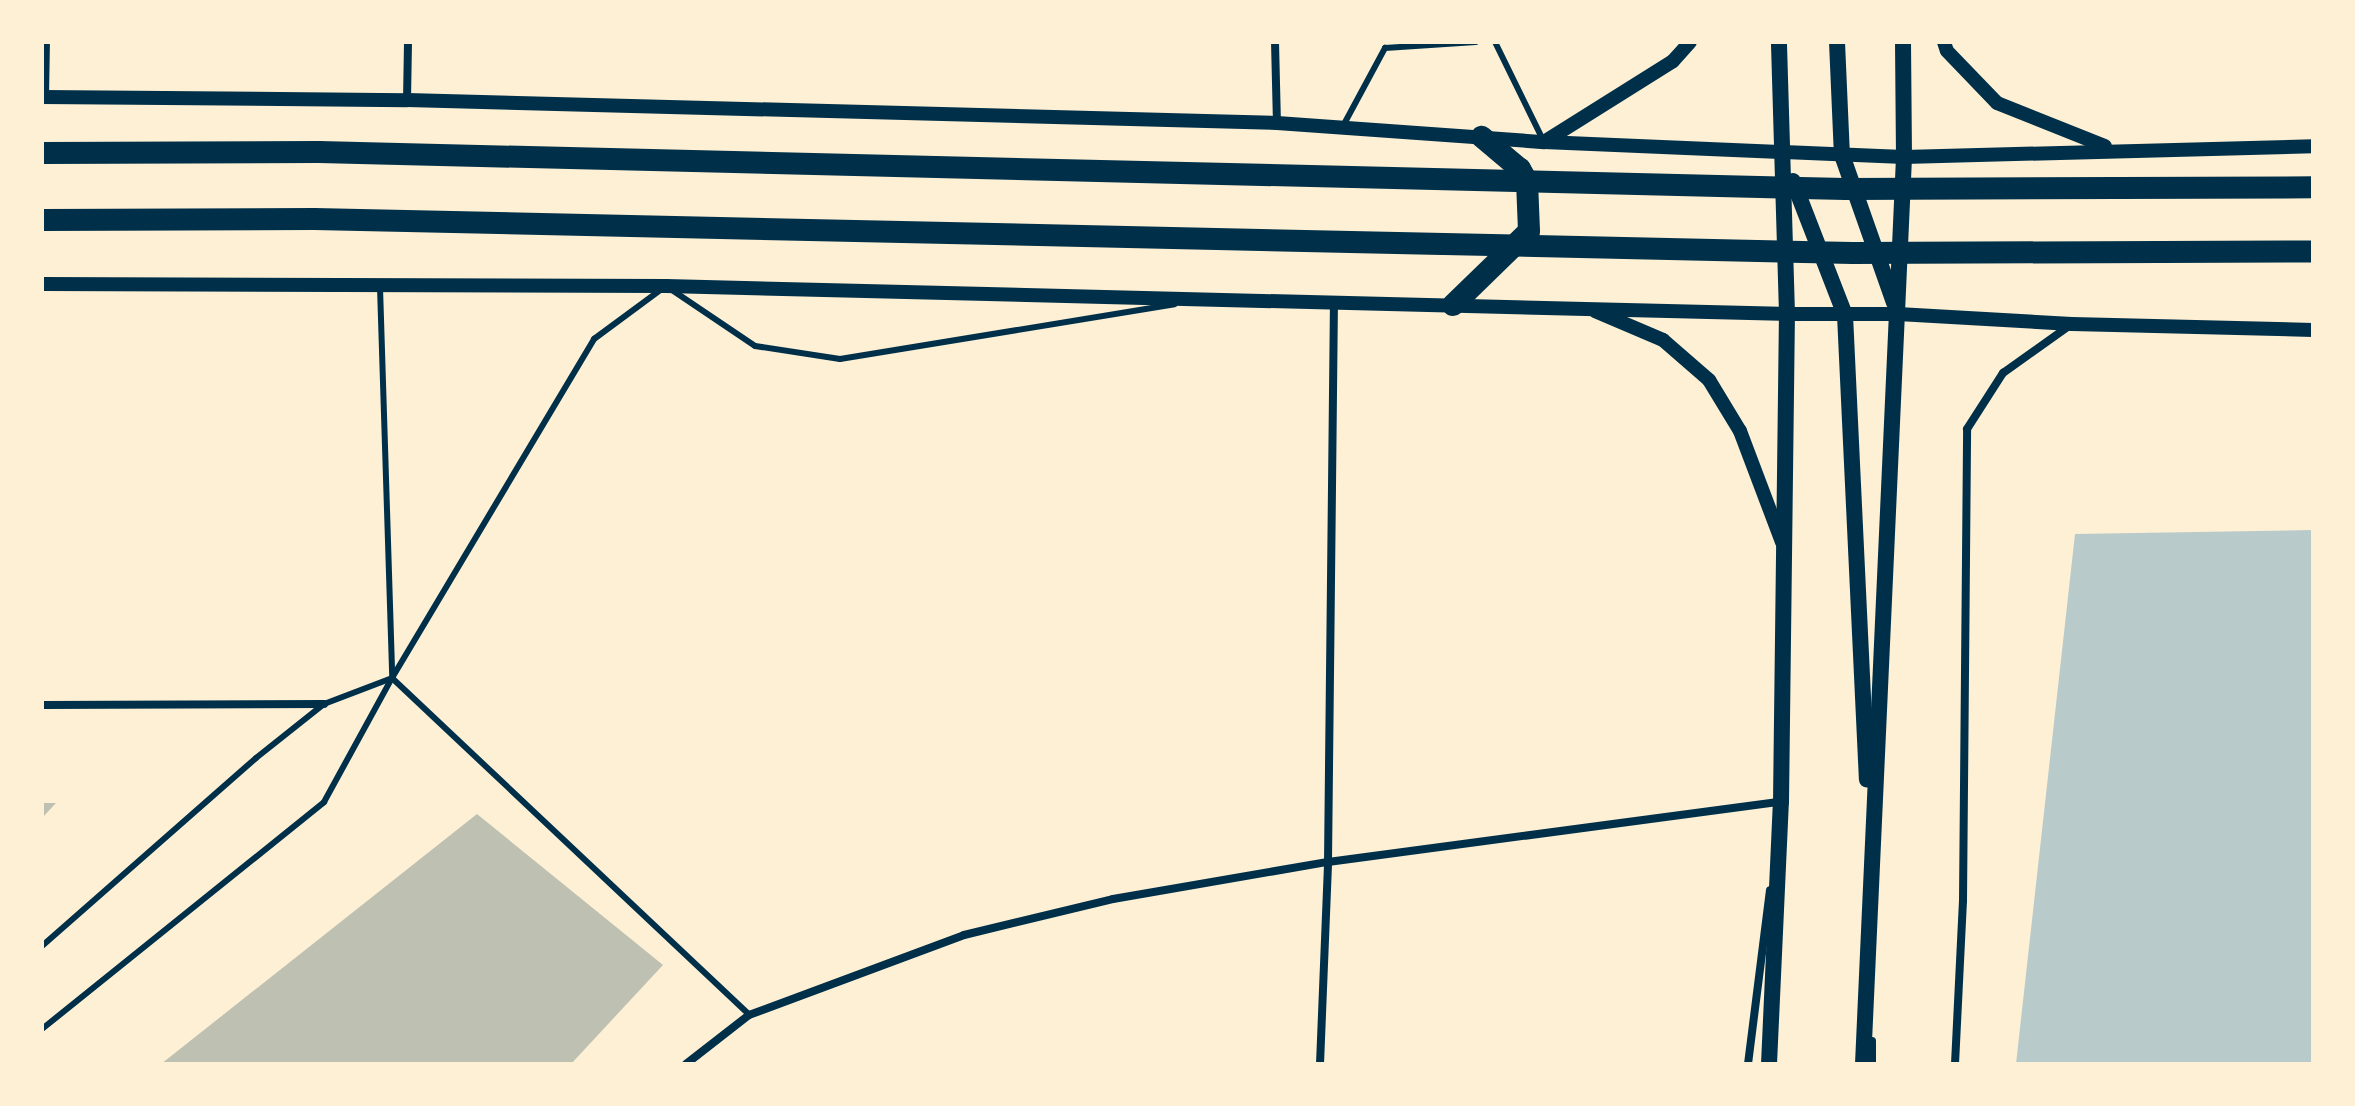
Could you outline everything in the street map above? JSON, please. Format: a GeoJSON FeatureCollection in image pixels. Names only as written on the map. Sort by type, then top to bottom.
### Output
{"type":"FeatureCollection","features":[{"type":"Feature","properties":{"kind":"highway"},"geometry":{"type":"LineString","coordinates":[[1453,305],[1529,231],[1527,181],[1520,169],[1482,137]]}},
{"type":"Feature","properties":{"kind":"highway"},"geometry":{"type":"LineString","coordinates":[[42,153],[319,152],[1846,189],[2313,187]]}},
{"type":"Feature","properties":{"kind":"highway"},"geometry":{"type":"LineString","coordinates":[[42,220],[314,219],[1853,253],[2313,251]]}},
{"type":"Feature","properties":{"kind":"main road"},"geometry":{"type":"LineString","coordinates":[[1769,1064],[1781,802],[1787,314],[1779,42]]}},
{"type":"Feature","properties":{"kind":"main road"},"geometry":{"type":"LineString","coordinates":[[1837,42],[1842,155],[1898,314]]}},
{"type":"Feature","properties":{"kind":"main road"},"geometry":{"type":"LineString","coordinates":[[1863,1064],[1898,314],[1904,157],[1903,42]]}},
{"type":"Feature","properties":{"kind":"main road"},"geometry":{"type":"LineString","coordinates":[[1782,152],[1845,315],[1872,877]]}},
{"type":"Feature","properties":{"kind":"street"},"geometry":{"type":"LineString","coordinates":[[46,42],[44,97],[407,100],[1277,123],[1544,142],[1904,157],[2313,146]]}},
{"type":"Feature","properties":{"kind":"street"},"geometry":{"type":"LineString","coordinates":[[407,100],[408,42]]}},
{"type":"Feature","properties":{"kind":"street"},"geometry":{"type":"LineString","coordinates":[[1275,42],[1277,123]]}},
{"type":"Feature","properties":{"kind":"street"},"geometry":{"type":"LineString","coordinates":[[1544,142],[1673,61],[1690,42]]}},
{"type":"Feature","properties":{"kind":"street"},"geometry":{"type":"LineString","coordinates":[[1944,42],[1947,51],[1997,103],[2113,149]]}},
{"type":"Feature","properties":{"kind":"street"},"geometry":{"type":"LineString","coordinates":[[42,284],[666,286],[1787,314],[1898,314],[2072,324],[2313,330]]}},
{"type":"Feature","properties":{"kind":"street"},"geometry":{"type":"LineString","coordinates":[[1320,1064],[1328,862],[1334,303]]}},
{"type":"Feature","properties":{"kind":"street"},"geometry":{"type":"LineString","coordinates":[[1587,308],[1663,340],[1709,380],[1740,431],[1782,542]]}},
{"type":"Feature","properties":{"kind":"street"},"geometry":{"type":"LineString","coordinates":[[1955,1064],[1963,901],[1967,429],[2003,373],[2072,324]]}},
{"type":"Feature","properties":{"kind":"street"},"geometry":{"type":"LineString","coordinates":[[42,705],[324,704]]}},
{"type":"Feature","properties":{"kind":"street"},"geometry":{"type":"LineString","coordinates":[[686,1064],[749,1015],[964,935],[1113,899],[1328,862],[1781,802],[1748,1064]]}},
{"type":"Feature","properties":{"kind":"street"},"geometry":{"type":"LineString","coordinates":[[1872,877],[1872,1064]]}},
{"type":"Feature","properties":{"kind":"lane"},"geometry":{"type":"LineString","coordinates":[[1342,127],[1385,48],[1476,42]]}},
{"type":"Feature","properties":{"kind":"lane"},"geometry":{"type":"LineString","coordinates":[[1495,42],[1544,142]]}},
{"type":"Feature","properties":{"kind":"lane"},"geometry":{"type":"LineString","coordinates":[[380,283],[392,678],[749,1015]]}},
{"type":"Feature","properties":{"kind":"lane"},"geometry":{"type":"LineString","coordinates":[[42,1029],[324,802],[392,678],[594,339],[666,286],[755,346],[840,359],[1206,300]]}},
{"type":"Feature","properties":{"kind":"lane"},"geometry":{"type":"LineString","coordinates":[[42,946],[256,758],[324,704],[392,678]]}},
{"type":"Feature","properties":{"kind":"shaded area"},"geometry":{"type":"Polygon","coordinates":[[[2313,530],[2313,1064],[2016,1064],[2075,534],[2313,530]]]}},
{"type":"Feature","properties":{"kind":"building"},"geometry":{"type":"Polygon","coordinates":[[[42,803],[56,803],[42,818],[42,803]]]}},
{"type":"Feature","properties":{"kind":"building"},"geometry":{"type":"Polygon","coordinates":[[[477,814],[663,965],[571,1064],[161,1064],[477,814]]]}}]}
